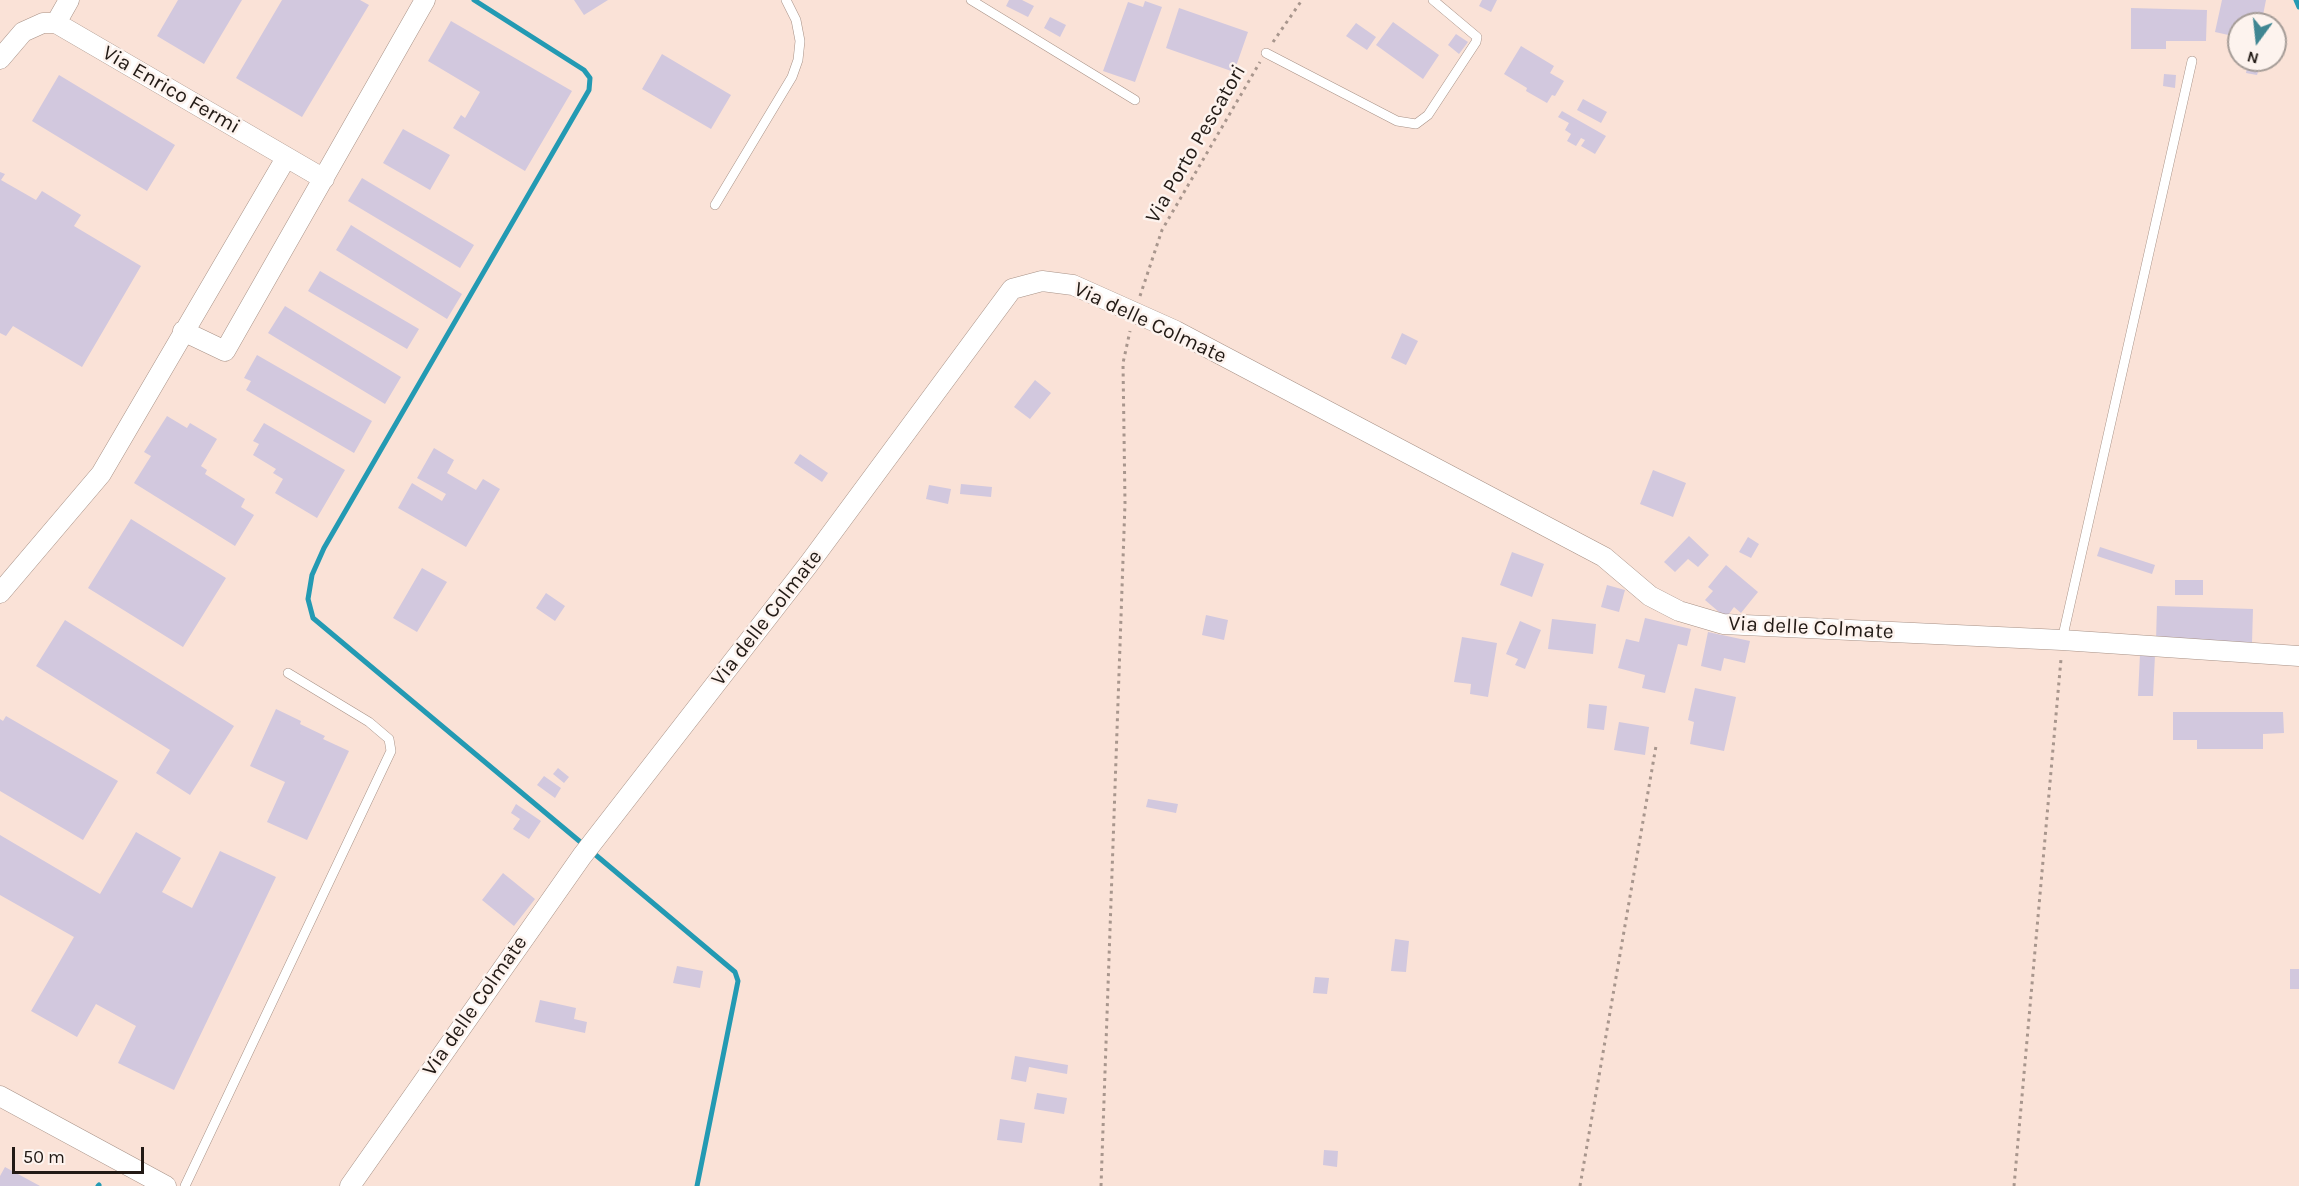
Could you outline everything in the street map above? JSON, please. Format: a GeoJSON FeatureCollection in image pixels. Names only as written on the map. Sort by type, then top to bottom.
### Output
{"type":"FeatureCollection","features":[{"type":"Feature","properties":{"kind":"street"},"geometry":{"type":"LineString","coordinates":[[0,59],[23,32],[43,23],[56,22],[69,0]]}},
{"type":"Feature","properties":{"kind":"street"},"geometry":{"type":"LineString","coordinates":[[183,331],[225,351],[425,0]]}},
{"type":"Feature","properties":{"kind":"street","name":"Via Enrico Fermi"},"geometry":{"type":"LineString","coordinates":[[56,22],[286,158],[324,178]]}},
{"type":"Feature","properties":{"kind":"street"},"geometry":{"type":"LineString","coordinates":[[0,593],[101,474],[286,158]]}},
{"type":"Feature","properties":{"kind":"street","name":"Via delle Colmate"},"geometry":{"type":"LineString","coordinates":[[350,1186],[587,849],[808,565],[1012,289],[1042,281],[1073,285],[1176,330],[1604,557],[1650,596],[1679,611],[1723,624],[2062,640],[2299,656]]}},
{"type":"Feature","properties":{"kind":"street"},"geometry":{"type":"LineString","coordinates":[[0,1096],[166,1186]]}},
{"type":"Feature","properties":{"kind":"lane"},"geometry":{"type":"LineString","coordinates":[[715,206],[792,77],[798,60],[800,41],[796,20],[786,0]]}},
{"type":"Feature","properties":{"kind":"lane"},"geometry":{"type":"LineString","coordinates":[[971,0],[1135,100]]}},
{"type":"Feature","properties":{"kind":"lane"},"geometry":{"type":"LineString","coordinates":[[1266,52],[1397,121],[1416,124],[1428,114],[1476,42],[1477,37],[1433,0]]}},
{"type":"Feature","properties":{"kind":"lane"},"geometry":{"type":"LineString","coordinates":[[2062,640],[2192,61]]}},
{"type":"Feature","properties":{"kind":"lane"},"geometry":{"type":"LineString","coordinates":[[184,1186],[391,751],[389,739],[369,722],[288,673]]}},
{"type":"Feature","properties":{"kind":"path","name":"Via Porto Pescatori"},"geometry":{"type":"LineString","coordinates":[[1101,1186],[1125,503],[1123,363],[1134,312],[1162,230],[1266,52],[1302,0]]}},
{"type":"Feature","properties":{"kind":"path"},"geometry":{"type":"LineString","coordinates":[[2014,1186],[2062,640]]}},
{"type":"Feature","properties":{"kind":"path"},"geometry":{"type":"LineString","coordinates":[[1580,1186],[1656,746]]}},
{"type":"Feature","properties":{"kind":"building"},"geometry":{"type":"Polygon","coordinates":[[[178,0],[242,0],[204,64],[157,36],[178,0]]]}},
{"type":"Feature","properties":{"kind":"building"},"geometry":{"type":"Polygon","coordinates":[[[282,0],[360,0],[369,5],[302,117],[236,78],[282,0]]]}},
{"type":"Feature","properties":{"kind":"building"},"geometry":{"type":"Polygon","coordinates":[[[574,0],[608,0],[584,15],[574,0]]]}},
{"type":"Feature","properties":{"kind":"building"},"geometry":{"type":"Polygon","coordinates":[[[1009,0],[1022,0],[1034,6],[1028,17],[1006,6],[1009,0]]]}},
{"type":"Feature","properties":{"kind":"building"},"geometry":{"type":"Polygon","coordinates":[[[1482,0],[1497,0],[1491,12],[1479,6],[1482,0]]]}},
{"type":"Feature","properties":{"kind":"building"},"geometry":{"type":"Polygon","coordinates":[[[2222,0],[2266,0],[2264,12],[2227,12],[2227,35],[2215,32],[2222,0]]]}},
{"type":"Feature","properties":{"kind":"building"},"geometry":{"type":"Polygon","coordinates":[[[1145,1],[1162,7],[1135,82],[1103,71],[1128,2],[1143,7],[1145,1]]]}},
{"type":"Feature","properties":{"kind":"building"},"geometry":{"type":"Polygon","coordinates":[[[1179,8],[1248,32],[1234,72],[1166,48],[1179,8]]]}},
{"type":"Feature","properties":{"kind":"building"},"geometry":{"type":"Polygon","coordinates":[[[2131,8],[2207,10],[2206,41],[2166,41],[2166,49],[2131,49],[2131,8]]]}},
{"type":"Feature","properties":{"kind":"building"},"geometry":{"type":"Polygon","coordinates":[[[1050,17],[1066,25],[1060,37],[1044,28],[1050,17]]]}},
{"type":"Feature","properties":{"kind":"building"},"geometry":{"type":"Polygon","coordinates":[[[451,21],[572,91],[525,171],[453,128],[461,115],[465,118],[480,92],[428,61],[451,21]]]}},
{"type":"Feature","properties":{"kind":"building"},"geometry":{"type":"Polygon","coordinates":[[[1393,22],[1439,55],[1423,79],[1376,45],[1393,22]]]}},
{"type":"Feature","properties":{"kind":"building"},"geometry":{"type":"Polygon","coordinates":[[[1356,23],[1376,37],[1367,50],[1346,36],[1356,23]]]}},
{"type":"Feature","properties":{"kind":"building"},"geometry":{"type":"Polygon","coordinates":[[[1456,34],[1468,42],[1459,54],[1448,45],[1456,34]]]}},
{"type":"Feature","properties":{"kind":"building"},"geometry":{"type":"Polygon","coordinates":[[[1521,46],[1554,66],[1550,73],[1564,81],[1555,96],[1552,95],[1547,103],[1504,74],[1521,46]]]}},
{"type":"Feature","properties":{"kind":"building"},"geometry":{"type":"Polygon","coordinates":[[[662,54],[731,95],[711,129],[642,89],[662,54]]]}},
{"type":"Feature","properties":{"kind":"building"},"geometry":{"type":"Polygon","coordinates":[[[2246,72],[2258,72],[2257,75],[2246,72]]]}},
{"type":"Feature","properties":{"kind":"building"},"geometry":{"type":"Polygon","coordinates":[[[2164,74],[2176,75],[2175,88],[2163,86],[2164,74]]]}},
{"type":"Feature","properties":{"kind":"building"},"geometry":{"type":"Polygon","coordinates":[[[59,75],[175,145],[147,191],[32,121],[59,75]]]}},
{"type":"Feature","properties":{"kind":"building"},"geometry":{"type":"Polygon","coordinates":[[[1583,99],[1607,112],[1601,123],[1577,110],[1583,99]]]}},
{"type":"Feature","properties":{"kind":"building"},"geometry":{"type":"Polygon","coordinates":[[[1562,111],[1606,136],[1595,154],[1581,146],[1585,140],[1581,138],[1576,146],[1567,141],[1571,134],[1565,130],[1569,123],[1558,117],[1562,111]]]}},
{"type":"Feature","properties":{"kind":"building"},"geometry":{"type":"Polygon","coordinates":[[[403,129],[450,155],[430,190],[383,163],[403,129]]]}},
{"type":"Feature","properties":{"kind":"building"},"geometry":{"type":"Polygon","coordinates":[[[0,172],[5,174],[1,180],[36,200],[42,191],[81,215],[74,226],[141,266],[82,367],[13,326],[6,336],[0,333],[0,172]]]}},
{"type":"Feature","properties":{"kind":"building"},"geometry":{"type":"Polygon","coordinates":[[[362,178],[474,245],[460,268],[348,201],[362,178]]]}},
{"type":"Feature","properties":{"kind":"building"},"geometry":{"type":"Polygon","coordinates":[[[351,225],[462,294],[447,319],[336,250],[351,225]]]}},
{"type":"Feature","properties":{"kind":"building"},"geometry":{"type":"Polygon","coordinates":[[[320,271],[419,329],[407,349],[308,291],[320,271]]]}},
{"type":"Feature","properties":{"kind":"building"},"geometry":{"type":"Polygon","coordinates":[[[285,306],[401,377],[385,404],[268,333],[285,306]]]}},
{"type":"Feature","properties":{"kind":"building"},"geometry":{"type":"Polygon","coordinates":[[[1402,333],[1418,341],[1406,365],[1391,358],[1402,333]]]}},
{"type":"Feature","properties":{"kind":"building"},"geometry":{"type":"Polygon","coordinates":[[[257,355],[372,421],[354,453],[246,390],[251,381],[244,378],[257,355]]]}},
{"type":"Feature","properties":{"kind":"building"},"geometry":{"type":"Polygon","coordinates":[[[1035,380],[1051,393],[1030,419],[1014,407],[1035,380]]]}},
{"type":"Feature","properties":{"kind":"building"},"geometry":{"type":"Polygon","coordinates":[[[167,416],[187,428],[190,423],[217,439],[201,466],[207,470],[205,474],[245,499],[241,507],[254,515],[235,546],[134,483],[151,456],[144,452],[167,416]]]}},
{"type":"Feature","properties":{"kind":"building"},"geometry":{"type":"Polygon","coordinates":[[[264,423],[345,470],[317,518],[275,493],[283,479],[273,473],[276,469],[253,455],[259,444],[253,441],[264,423]]]}},
{"type":"Feature","properties":{"kind":"building"},"geometry":{"type":"Polygon","coordinates":[[[434,448],[454,460],[447,473],[476,490],[483,479],[500,489],[466,547],[398,508],[412,483],[442,501],[446,494],[417,478],[434,448]]]}},
{"type":"Feature","properties":{"kind":"building"},"geometry":{"type":"Polygon","coordinates":[[[800,454],[828,473],[822,482],[794,463],[800,454]]]}},
{"type":"Feature","properties":{"kind":"building"},"geometry":{"type":"Polygon","coordinates":[[[1653,470],[1686,483],[1673,517],[1640,504],[1653,470]]]}},
{"type":"Feature","properties":{"kind":"building"},"geometry":{"type":"Polygon","coordinates":[[[961,484],[992,487],[991,497],[960,494],[961,484]]]}},
{"type":"Feature","properties":{"kind":"building"},"geometry":{"type":"Polygon","coordinates":[[[929,485],[951,489],[948,504],[926,499],[929,485]]]}},
{"type":"Feature","properties":{"kind":"building"},"geometry":{"type":"Polygon","coordinates":[[[131,519],[226,578],[183,647],[88,588],[131,519]]]}},
{"type":"Feature","properties":{"kind":"building"},"geometry":{"type":"Polygon","coordinates":[[[1689,536],[1709,555],[1698,567],[1688,559],[1675,572],[1664,562],[1689,536]]]}},
{"type":"Feature","properties":{"kind":"building"},"geometry":{"type":"Polygon","coordinates":[[[1748,537],[1759,544],[1751,558],[1739,552],[1748,537]]]}},
{"type":"Feature","properties":{"kind":"building"},"geometry":{"type":"Polygon","coordinates":[[[2100,547],[2155,565],[2152,574],[2097,556],[2100,547]]]}},
{"type":"Feature","properties":{"kind":"building"},"geometry":{"type":"Polygon","coordinates":[[[1512,552],[1544,564],[1532,597],[1500,585],[1512,552]]]}},
{"type":"Feature","properties":{"kind":"building"},"geometry":{"type":"Polygon","coordinates":[[[1726,565],[1758,592],[1741,613],[1734,607],[1726,618],[1705,600],[1713,591],[1708,587],[1726,565]]]}},
{"type":"Feature","properties":{"kind":"building"},"geometry":{"type":"Polygon","coordinates":[[[422,568],[447,582],[417,632],[393,618],[422,568]]]}},
{"type":"Feature","properties":{"kind":"building"},"geometry":{"type":"Polygon","coordinates":[[[2175,580],[2203,580],[2203,595],[2175,595],[2175,580]]]}},
{"type":"Feature","properties":{"kind":"building"},"geometry":{"type":"Polygon","coordinates":[[[1607,585],[1625,590],[1619,612],[1601,607],[1607,585]]]}},
{"type":"Feature","properties":{"kind":"building"},"geometry":{"type":"Polygon","coordinates":[[[546,593],[565,606],[555,621],[536,608],[546,593]]]}},
{"type":"Feature","properties":{"kind":"building"},"geometry":{"type":"Polygon","coordinates":[[[2157,606],[2253,609],[2252,643],[2156,640],[2157,606]]]}},
{"type":"Feature","properties":{"kind":"building"},"geometry":{"type":"Polygon","coordinates":[[[1206,615],[1228,620],[1224,640],[1202,635],[1206,615]]]}},
{"type":"Feature","properties":{"kind":"building"},"geometry":{"type":"Polygon","coordinates":[[[1645,618],[1691,629],[1687,646],[1678,644],[1665,693],[1642,688],[1645,675],[1618,668],[1626,639],[1639,642],[1645,618]]]}},
{"type":"Feature","properties":{"kind":"building"},"geometry":{"type":"Polygon","coordinates":[[[1552,619],[1596,624],[1593,654],[1548,649],[1552,619]]]}},
{"type":"Feature","properties":{"kind":"building"},"geometry":{"type":"Polygon","coordinates":[[[65,620],[234,726],[190,795],[156,773],[170,750],[36,666],[65,620]]]}},
{"type":"Feature","properties":{"kind":"building"},"geometry":{"type":"Polygon","coordinates":[[[1520,621],[1541,630],[1525,669],[1515,665],[1518,659],[1506,654],[1520,621]]]}},
{"type":"Feature","properties":{"kind":"building"},"geometry":{"type":"Polygon","coordinates":[[[1708,632],[1750,641],[1745,663],[1724,658],[1721,671],[1701,666],[1708,632]]]}},
{"type":"Feature","properties":{"kind":"building"},"geometry":{"type":"Polygon","coordinates":[[[1462,637],[1497,643],[1488,697],[1470,694],[1471,684],[1454,682],[1462,637]]]}},
{"type":"Feature","properties":{"kind":"building"},"geometry":{"type":"Polygon","coordinates":[[[2140,654],[2155,655],[2153,696],[2138,696],[2140,654]]]}},
{"type":"Feature","properties":{"kind":"building"},"geometry":{"type":"Polygon","coordinates":[[[1695,688],[1736,697],[1724,751],[1690,744],[1694,722],[1688,720],[1695,688]]]}},
{"type":"Feature","properties":{"kind":"building"},"geometry":{"type":"Polygon","coordinates":[[[1589,704],[1607,706],[1604,730],[1587,728],[1589,704]]]}},
{"type":"Feature","properties":{"kind":"building"},"geometry":{"type":"Polygon","coordinates":[[[276,709],[325,736],[323,739],[349,751],[307,840],[267,822],[285,782],[250,766],[276,709]]]}},
{"type":"Feature","properties":{"kind":"building"},"geometry":{"type":"Polygon","coordinates":[[[2173,712],[2283,712],[2284,733],[2263,734],[2263,749],[2197,749],[2197,740],[2173,740],[2173,712]]]}},
{"type":"Feature","properties":{"kind":"building"},"geometry":{"type":"Polygon","coordinates":[[[6,716],[118,781],[83,840],[0,791],[0,719],[3,721],[6,716]]]}},
{"type":"Feature","properties":{"kind":"building"},"geometry":{"type":"Polygon","coordinates":[[[1619,722],[1649,727],[1645,755],[1614,750],[1619,722]]]}},
{"type":"Feature","properties":{"kind":"building"},"geometry":{"type":"Polygon","coordinates":[[[558,768],[569,777],[564,783],[553,774],[558,768]]]}},
{"type":"Feature","properties":{"kind":"building"},"geometry":{"type":"Polygon","coordinates":[[[544,776],[561,788],[555,798],[537,785],[544,776]]]}},
{"type":"Feature","properties":{"kind":"building"},"geometry":{"type":"Polygon","coordinates":[[[1148,799],[1178,804],[1176,813],[1146,807],[1148,799]]]}},
{"type":"Feature","properties":{"kind":"building"},"geometry":{"type":"Polygon","coordinates":[[[516,804],[541,821],[529,839],[513,829],[520,819],[511,813],[516,804]]]}},
{"type":"Feature","properties":{"kind":"building"},"geometry":{"type":"Polygon","coordinates":[[[136,832],[181,858],[162,892],[192,908],[220,851],[276,877],[174,1090],[118,1063],[136,1026],[96,1004],[77,1037],[31,1011],[74,937],[0,895],[0,835],[100,894],[136,832]]]}},
{"type":"Feature","properties":{"kind":"building"},"geometry":{"type":"Polygon","coordinates":[[[503,873],[535,899],[514,926],[482,900],[503,873]]]}},
{"type":"Feature","properties":{"kind":"building"},"geometry":{"type":"Polygon","coordinates":[[[1395,939],[1409,941],[1406,972],[1391,971],[1395,939]]]}},
{"type":"Feature","properties":{"kind":"building"},"geometry":{"type":"Polygon","coordinates":[[[677,966],[703,971],[700,988],[673,983],[677,966]]]}},
{"type":"Feature","properties":{"kind":"building"},"geometry":{"type":"Polygon","coordinates":[[[2290,969],[2299,969],[2299,989],[2290,989],[2290,969]]]}},
{"type":"Feature","properties":{"kind":"building"},"geometry":{"type":"Polygon","coordinates":[[[1315,977],[1329,978],[1327,994],[1313,993],[1315,977]]]}},
{"type":"Feature","properties":{"kind":"building"},"geometry":{"type":"Polygon","coordinates":[[[540,1000],[576,1008],[574,1019],[587,1022],[585,1033],[535,1022],[540,1000]]]}},
{"type":"Feature","properties":{"kind":"building"},"geometry":{"type":"Polygon","coordinates":[[[1015,1056],[1068,1065],[1067,1074],[1029,1067],[1026,1082],[1011,1079],[1015,1056]]]}},
{"type":"Feature","properties":{"kind":"building"},"geometry":{"type":"Polygon","coordinates":[[[1037,1093],[1067,1098],[1064,1114],[1034,1109],[1037,1093]]]}},
{"type":"Feature","properties":{"kind":"building"},"geometry":{"type":"Polygon","coordinates":[[[1000,1119],[1025,1123],[1022,1143],[997,1140],[1000,1119]]]}},
{"type":"Feature","properties":{"kind":"building"},"geometry":{"type":"Polygon","coordinates":[[[1324,1150],[1338,1151],[1337,1167],[1323,1165],[1324,1150]]]}},
{"type":"Feature","properties":{"kind":"building"},"geometry":{"type":"Polygon","coordinates":[[[5,1167],[40,1186],[0,1186],[0,1176],[5,1167]]]}},
{"type":"Feature","properties":{"kind":"waterway"},"geometry":{"type":"LineString","coordinates":[[474,0],[584,70],[590,78],[589,90],[324,548],[312,575],[308,599],[313,618],[584,845]]}},
{"type":"Feature","properties":{"kind":"waterway"},"geometry":{"type":"LineString","coordinates":[[2296,0],[2299,7]]}},
{"type":"Feature","properties":{"kind":"waterway"},"geometry":{"type":"LineString","coordinates":[[591,851],[735,972],[738,981],[697,1186]]}}]}
